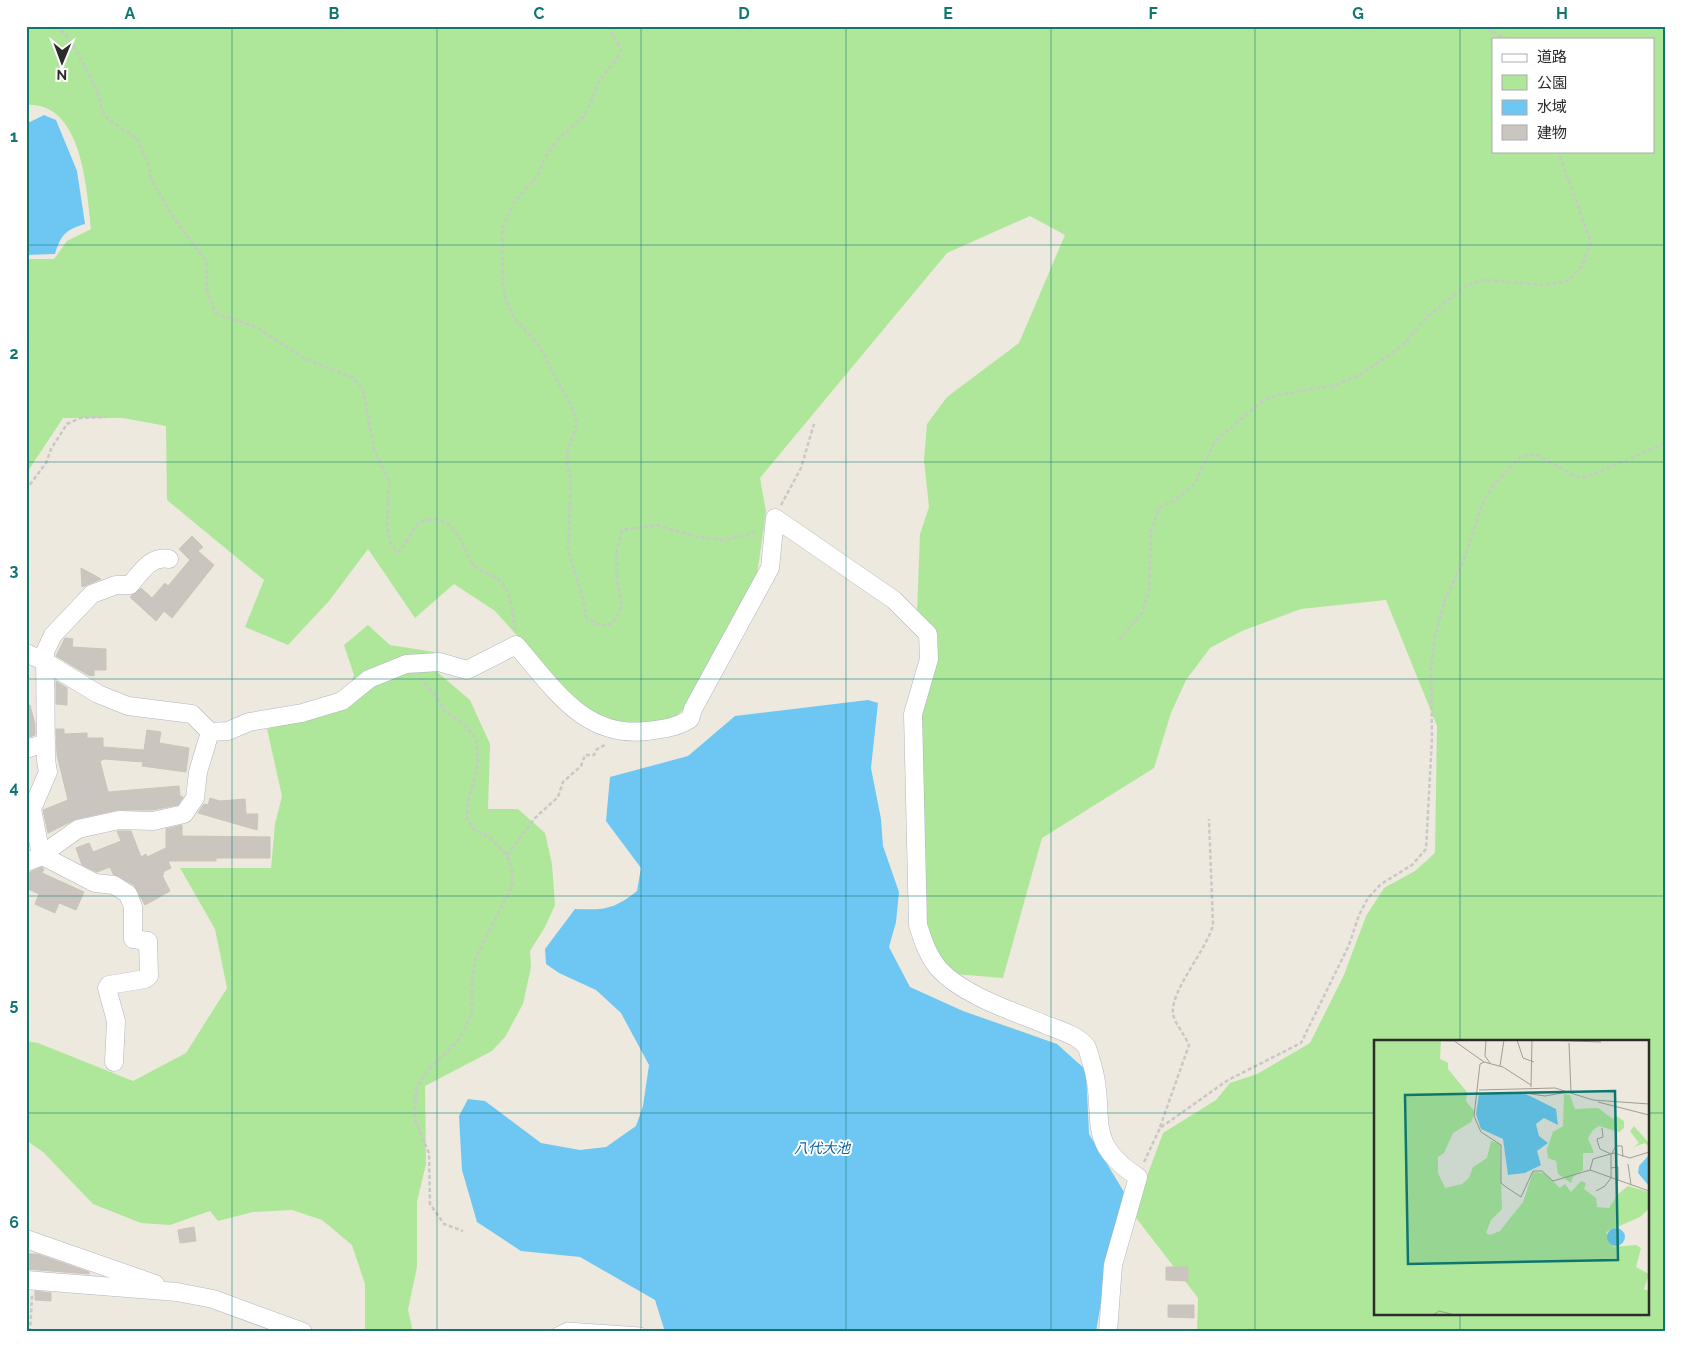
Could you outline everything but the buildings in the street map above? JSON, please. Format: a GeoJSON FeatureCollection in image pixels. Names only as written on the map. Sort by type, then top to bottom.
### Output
{"type":"FeatureCollection","features":[{"type":"Feature","properties":{"kind":"street"},"geometry":{"type":"LineString","coordinates":[[26,653],[44,661],[98,694],[128,706],[192,714],[210,732],[228,731],[249,722],[302,713],[342,701],[369,679],[406,664],[439,662],[467,670],[516,645],[571,708],[600,726],[624,732],[674,728],[690,719],[693,709],[770,568],[775,518],[894,600],[928,634],[929,659],[913,714],[918,925],[922,941],[928,954],[940,970],[953,980],[997,1005],[1068,1033],[1086,1046],[1094,1072],[1101,1138],[1121,1166],[1138,1177],[1113,1265],[1108,1332]]}},
{"type":"Feature","properties":{"kind":"street"},"geometry":{"type":"LineString","coordinates":[[31,863],[32,808],[48,772],[45,652],[54,634],[92,594],[116,585],[130,584],[153,560],[160,557],[169,559]]}},
{"type":"Feature","properties":{"kind":"street"},"geometry":{"type":"LineString","coordinates":[[31,863],[78,828],[119,820],[153,822],[184,814],[194,798],[198,772],[210,732]]}},
{"type":"Feature","properties":{"kind":"street"},"geometry":{"type":"LineString","coordinates":[[26,749],[46,743]]}},
{"type":"Feature","properties":{"kind":"street"},"geometry":{"type":"LineString","coordinates":[[31,863],[95,883],[114,885],[128,894],[133,907],[133,939],[148,941],[149,976],[145,979],[109,985],[107,988],[116,1020],[114,1062]]}},
{"type":"Feature","properties":{"kind":"street"},"geometry":{"type":"LineString","coordinates":[[26,1239],[154,1282],[159,1290]]}},
{"type":"Feature","properties":{"kind":"street"},"geometry":{"type":"LineString","coordinates":[[30,1280],[159,1290],[213,1299],[303,1332]]}},
{"type":"Feature","properties":{"kind":"lane"},"geometry":{"type":"LineString","coordinates":[[558,1332],[567,1327],[641,1332]]}},
{"type":"Feature","properties":{"kind":"path"},"geometry":{"type":"LineString","coordinates":[[56,26],[65,34],[72,45],[97,90],[102,110],[108,119],[137,139],[148,163],[152,181],[176,222],[204,258],[207,266],[205,278],[207,291],[215,313],[256,327],[304,358],[354,378],[363,389],[374,449],[389,482],[387,525],[390,542],[397,552],[402,549],[415,527],[427,520],[440,521],[450,527],[461,538],[475,567],[502,583],[511,602],[516,645]]}},
{"type":"Feature","properties":{"kind":"path"},"geometry":{"type":"LineString","coordinates":[[608,26],[621,50],[617,58],[598,83],[591,102],[582,117],[556,140],[544,159],[538,175],[514,202],[502,230],[503,283],[506,300],[514,316],[538,346],[571,406],[577,423],[568,450],[567,465],[571,479],[568,549],[584,599],[586,617],[596,624],[608,625],[616,619],[622,604],[617,581],[616,554],[622,530],[656,525],[698,537],[723,540],[751,534],[775,518],[801,468],[814,424]]}},
{"type":"Feature","properties":{"kind":"path"},"geometry":{"type":"LineString","coordinates":[[1481,26],[1505,38]]}},
{"type":"Feature","properties":{"kind":"path"},"geometry":{"type":"LineString","coordinates":[[1119,640],[1142,613],[1147,598],[1151,532],[1159,508],[1177,499],[1195,483],[1215,441],[1264,400],[1278,394],[1336,385],[1362,374],[1403,345],[1427,317],[1467,285],[1483,280],[1546,285],[1568,281],[1582,266],[1591,242],[1558,152]]}},
{"type":"Feature","properties":{"kind":"path"},"geometry":{"type":"LineString","coordinates":[[26,490],[46,463],[51,449],[66,424],[80,418],[106,417]]}},
{"type":"Feature","properties":{"kind":"path"},"geometry":{"type":"LineString","coordinates":[[1160,1128],[1228,1080],[1301,1043],[1350,945],[1359,915],[1368,898],[1381,884],[1412,865],[1426,849],[1432,738],[1431,668],[1435,637],[1445,599],[1463,562],[1483,502],[1494,484],[1520,457],[1536,454],[1576,477],[1586,477],[1666,443]]}},
{"type":"Feature","properties":{"kind":"path"},"geometry":{"type":"LineString","coordinates":[[406,664],[434,693],[445,711],[465,725],[476,739],[478,761],[468,801],[467,818],[474,829],[489,837],[507,855],[512,870],[512,886],[476,957],[472,982],[472,1012],[457,1042],[427,1071],[416,1088],[415,1120],[429,1153],[430,1204],[444,1224],[463,1232]]}},
{"type":"Feature","properties":{"kind":"path"},"geometry":{"type":"LineString","coordinates":[[507,855],[536,817],[558,797],[563,782],[581,766],[585,755],[594,755],[597,749],[613,741],[624,732]]}},
{"type":"Feature","properties":{"kind":"path"},"geometry":{"type":"LineString","coordinates":[[1138,1177],[1160,1128],[1189,1045],[1174,1015],[1174,999],[1209,940],[1213,925],[1209,819]]}},
{"type":"Feature","properties":{"kind":"path"},"geometry":{"type":"LineString","coordinates":[[30,1280],[30,1332]]}},
{"type":"Feature","properties":{"kind":"green space"},"geometry":{"type":"Polygon","coordinates":[[[26,26],[1666,26],[1666,1332],[1197,1332],[1198,1298],[1133,1214],[1163,1133],[1216,1100],[1230,1083],[1257,1074],[1310,1043],[1344,975],[1366,916],[1384,888],[1415,871],[1435,853],[1437,726],[1386,600],[1301,609],[1242,631],[1210,648],[1186,680],[1171,713],[1154,768],[1042,838],[1003,978],[955,974],[930,950],[926,925],[919,726],[935,669],[917,613],[920,534],[929,507],[924,460],[927,424],[947,397],[1019,343],[1065,235],[1030,216],[947,253],[760,478],[766,512],[757,575],[686,707],[672,720],[636,726],[584,711],[495,611],[454,584],[415,618],[368,549],[329,601],[288,645],[245,627],[264,580],[167,500],[166,426],[123,418],[63,418],[26,474],[26,259],[54,259],[67,241],[91,229],[87,192],[78,150],[70,132],[59,117],[45,108],[26,105],[26,26]]]}},
{"type":"Feature","properties":{"kind":"green space"},"geometry":{"type":"Polygon","coordinates":[[[368,625],[390,645],[434,652],[436,671],[470,700],[490,744],[488,809],[518,809],[545,833],[552,864],[555,905],[545,927],[530,951],[531,967],[523,1004],[505,1037],[492,1051],[425,1086],[426,1164],[417,1202],[417,1267],[408,1310],[413,1332],[365,1332],[365,1284],[352,1245],[322,1220],[292,1210],[253,1212],[218,1221],[210,1211],[170,1225],[141,1223],[93,1204],[43,1152],[26,1140],[26,1041],[38,1043],[133,1081],[186,1053],[227,988],[215,929],[180,868],[271,868],[275,824],[282,796],[267,729],[344,706],[354,675],[344,645],[368,625]]]}},
{"type":"Feature","properties":{"kind":"water"},"geometry":{"type":"Polygon","coordinates":[[[44,115],[56,120],[77,171],[85,224],[65,234],[59,242],[55,254],[26,255],[26,118],[30,122],[44,115]]]}},
{"type":"Feature","properties":{"kind":"water","name":"八代大池"},"geometry":{"type":"Polygon","coordinates":[[[868,700],[878,703],[871,768],[881,819],[883,846],[899,892],[896,922],[889,947],[910,987],[963,1011],[1057,1044],[1086,1070],[1089,1134],[1124,1192],[1109,1255],[1096,1332],[665,1332],[655,1300],[580,1257],[521,1251],[477,1222],[462,1170],[459,1116],[468,1099],[485,1101],[541,1143],[580,1150],[606,1147],[636,1126],[643,1106],[649,1065],[621,1013],[596,990],[559,973],[546,964],[545,949],[575,909],[608,908],[637,891],[641,868],[606,821],[610,777],[688,756],[735,716],[868,700]]]}}]}
